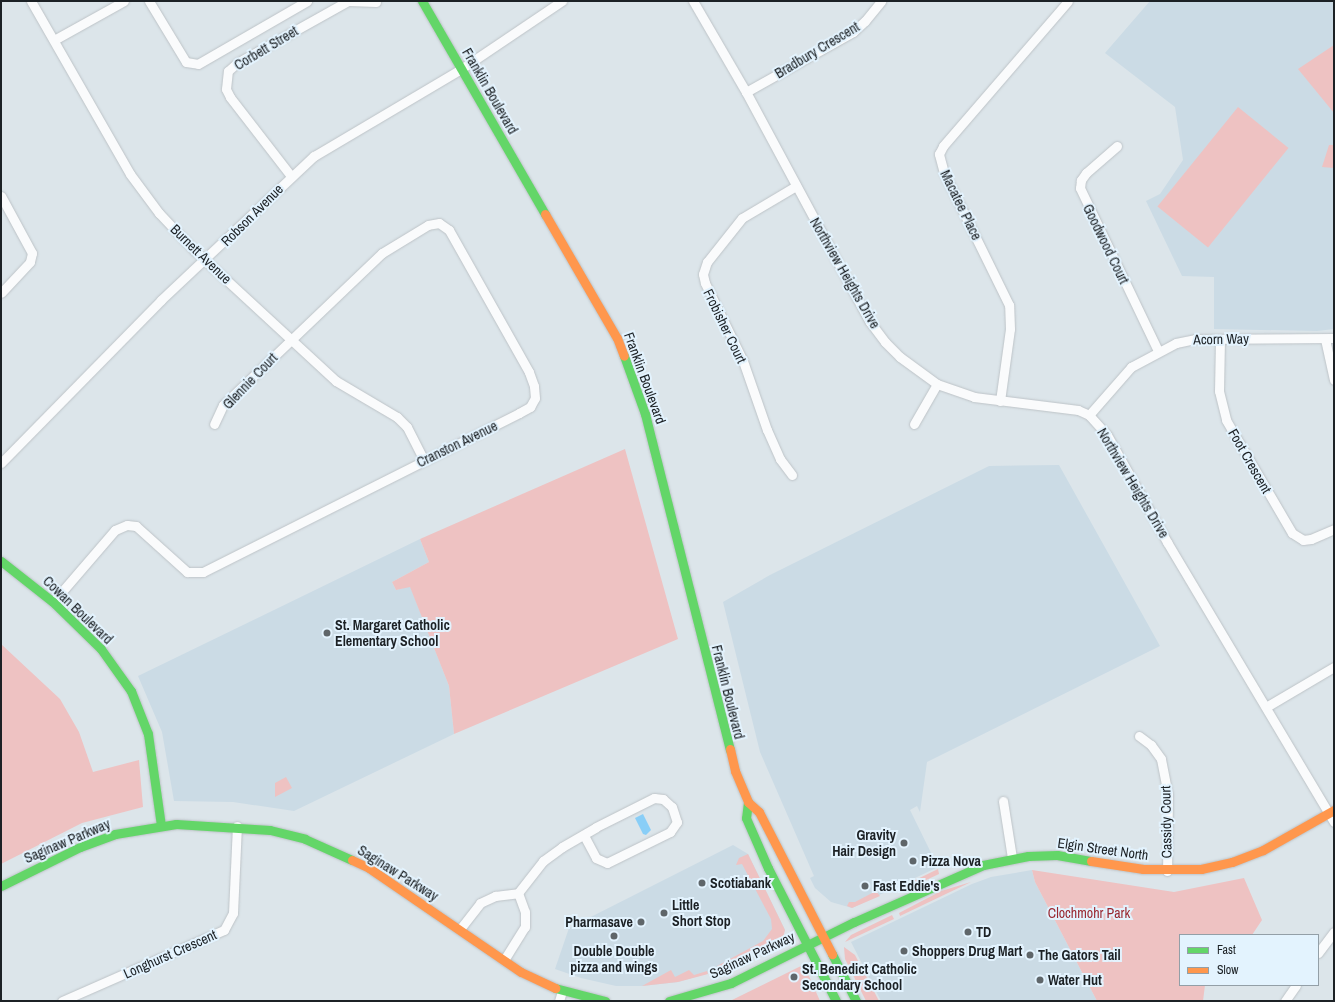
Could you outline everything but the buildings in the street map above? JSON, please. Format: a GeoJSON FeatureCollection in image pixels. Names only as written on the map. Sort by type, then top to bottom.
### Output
{"type":"FeatureCollection","features":[{"type":"Feature","properties":{"kind":"street","name":"Burnett Avenue"},"geometry":{"type":"LineString","coordinates":[[31,1],[130,174],[159,213],[290,341],[336,381],[397,417],[406,427],[424,460]]}},
{"type":"Feature","properties":{"kind":"street"},"geometry":{"type":"LineString","coordinates":[[54,40],[124,1]]}},
{"type":"Feature","properties":{"kind":"street"},"geometry":{"type":"LineString","coordinates":[[149,1],[186,62],[198,64],[307,1]]}},
{"type":"Feature","properties":{"kind":"street","name":"Corbett Street"},"geometry":{"type":"LineString","coordinates":[[291,176],[230,97],[226,89],[228,72],[237,63],[348,1],[376,2]]}},
{"type":"Feature","properties":{"kind":"street","name":"Franklin Boulevard"},"geometry":{"type":"LineString","coordinates":[[422,1],[617,338],[645,414],[728,747],[748,802],[746,818],[807,945],[836,1001]]}},
{"type":"Feature","properties":{"kind":"street","name":"Robson Avenue"},"geometry":{"type":"LineString","coordinates":[[1,463],[161,300],[206,260],[291,176],[314,156],[461,69],[562,1]]}},
{"type":"Feature","properties":{"kind":"street","name":"Northview Heights Drive"},"geometry":{"type":"LineString","coordinates":[[693,1],[746,92],[870,322],[900,357],[937,384],[974,397],[1000,402],[1068,408],[1089,415],[1108,435],[1266,707],[1331,811],[1334,822]]}},
{"type":"Feature","properties":{"kind":"street","name":"Bradbury Crescent"},"geometry":{"type":"LineString","coordinates":[[746,92],[853,32],[865,21],[881,1]]}},
{"type":"Feature","properties":{"kind":"street","name":"Macatee Place"},"geometry":{"type":"LineString","coordinates":[[1000,402],[1010,329],[1009,305],[944,173],[939,154],[943,146],[1068,1]]}},
{"type":"Feature","properties":{"kind":"street","name":"Goodwood Court"},"geometry":{"type":"LineString","coordinates":[[1117,146],[1086,173],[1081,180],[1080,188],[1158,351]]}},
{"type":"Feature","properties":{"kind":"street","name":"Frobisher Court"},"geometry":{"type":"LineString","coordinates":[[792,475],[780,459],[767,430],[743,361],[705,283],[703,274],[707,262],[742,218],[796,186]]}},
{"type":"Feature","properties":{"kind":"street"},"geometry":{"type":"LineString","coordinates":[[1,196],[32,254],[30,262],[1,293]]}},
{"type":"Feature","properties":{"kind":"street","name":"Cranston Avenue"},"geometry":{"type":"LineString","coordinates":[[53,602],[115,530],[127,525],[136,526],[145,532],[187,572],[203,572],[519,413],[530,407],[535,398],[534,386],[529,372],[448,230],[439,224],[428,225],[382,253],[290,341]]}},
{"type":"Feature","properties":{"kind":"street","name":"Acorn Way"},"geometry":{"type":"LineString","coordinates":[[1089,415],[1119,378],[1131,367],[1158,351],[1185,340],[1220,338],[1330,338]]}},
{"type":"Feature","properties":{"kind":"street","name":"Foot Crescent"},"geometry":{"type":"LineString","coordinates":[[1220,338],[1219,391],[1226,420],[1292,533],[1303,540],[1311,540],[1334,529]]}},
{"type":"Feature","properties":{"kind":"street"},"geometry":{"type":"LineString","coordinates":[[1330,338],[1334,380]]}},
{"type":"Feature","properties":{"kind":"street","name":"Glennie Court"},"geometry":{"type":"LineString","coordinates":[[214,424],[223,405],[290,341]]}},
{"type":"Feature","properties":{"kind":"street"},"geometry":{"type":"LineString","coordinates":[[914,424],[937,384]]}},
{"type":"Feature","properties":{"kind":"street","name":"Cowan Boulevard"},"geometry":{"type":"LineString","coordinates":[[1,561],[53,602],[101,649],[131,690],[148,734],[157,784],[161,825]]}},
{"type":"Feature","properties":{"kind":"street"},"geometry":{"type":"LineString","coordinates":[[1266,707],[1334,667]]}},
{"type":"Feature","properties":{"kind":"street","name":"Cassidy Court"},"geometry":{"type":"LineString","coordinates":[[1138,736],[1151,745],[1161,759],[1168,794],[1167,871]]}},
{"type":"Feature","properties":{"kind":"street"},"geometry":{"type":"LineString","coordinates":[[460,929],[480,903],[495,896],[518,893],[543,861],[584,835],[654,798],[663,799],[672,807],[677,822],[670,832],[607,863],[596,858],[584,835]]}},
{"type":"Feature","properties":{"kind":"street"},"geometry":{"type":"LineString","coordinates":[[1003,801],[1012,858]]}},
{"type":"Feature","properties":{"kind":"street","name":"Franklin Boulevard"},"geometry":{"type":"LineString","coordinates":[[748,802],[759,812],[856,1001]]}},
{"type":"Feature","properties":{"kind":"street","name":"Elgin Street North"},"geometry":{"type":"LineString","coordinates":[[823,937],[982,865],[1012,858],[1057,855],[1167,871],[1202,869],[1242,858],[1263,850],[1331,811]]}},
{"type":"Feature","properties":{"kind":"street","name":"Saginaw Parkway"},"geometry":{"type":"LineString","coordinates":[[1,886],[80,847],[115,834],[161,825],[237,826],[305,839],[339,853],[384,878],[528,976],[562,991],[606,1001]]}},
{"type":"Feature","properties":{"kind":"street","name":"Longhurst Crescent"},"geometry":{"type":"LineString","coordinates":[[62,1001],[224,930],[233,913],[237,826]]}},
{"type":"Feature","properties":{"kind":"street"},"geometry":{"type":"LineString","coordinates":[[504,960],[525,928],[525,912],[518,893]]}},
{"type":"Feature","properties":{"kind":"street"},"geometry":{"type":"LineString","coordinates":[[1319,952],[1333,935]]}},
{"type":"Feature","properties":{"kind":"street","name":"Saginaw Parkway"},"geometry":{"type":"LineString","coordinates":[[669,1001],[719,988],[823,937]]}},
{"type":"Feature","properties":{"kind":"street"},"geometry":{"type":"LineString","coordinates":[[1285,1001],[1295,986]]}},
{"type":"Feature","properties":{"kind":"street"},"geometry":{"type":"LineString","coordinates":[[559,1001],[562,991]]}},
{"type":"Feature","properties":{"kind":"shaded area"},"geometry":{"type":"Polygon","coordinates":[[[1150,1],[1334,1],[1334,329],[1317,331],[1214,329],[1214,277],[1182,276],[1146,201],[1160,194],[1183,160],[1175,107],[1105,53],[1150,1]]]}},
{"type":"Feature","properties":{"kind":"shaded area"},"geometry":{"type":"Polygon","coordinates":[[[1059,465],[1160,646],[927,762],[920,812],[917,806],[910,810],[938,867],[852,908],[831,902],[815,888],[810,878],[814,876],[760,752],[723,602],[770,575],[989,466],[1059,465]]]}},
{"type":"Feature","properties":{"kind":"shaded area","name":"St. Margaret Catholic Elementary School"},"geometry":{"type":"Polygon","coordinates":[[[420,539],[429,562],[392,582],[396,590],[410,586],[449,686],[454,734],[294,811],[233,802],[174,801],[162,732],[138,676],[420,539]]]}},
{"type":"Feature","properties":{"kind":"shaded area"},"geometry":{"type":"Polygon","coordinates":[[[733,845],[748,854],[785,930],[782,938],[719,970],[678,982],[642,986],[616,986],[581,978],[555,969],[569,928],[733,845]]]}},
{"type":"Feature","properties":{"kind":"shaded area"},"geometry":{"type":"Polygon","coordinates":[[[1032,870],[1035,882],[1097,1001],[881,1001],[851,942],[972,884],[991,877],[1032,870]]]}},
{"type":"Feature","properties":{"kind":"green space"},"geometry":{"type":"Polygon","coordinates":[[[1334,45],[1334,113],[1298,69],[1334,45]]]}},
{"type":"Feature","properties":{"kind":"green space"},"geometry":{"type":"Polygon","coordinates":[[[1238,107],[1289,148],[1208,247],[1157,206],[1238,107]]]}},
{"type":"Feature","properties":{"kind":"green space"},"geometry":{"type":"Polygon","coordinates":[[[1329,145],[1334,145],[1334,168],[1322,167],[1329,145]]]}},
{"type":"Feature","properties":{"kind":"green space"},"geometry":{"type":"Polygon","coordinates":[[[625,449],[678,639],[454,734],[449,686],[410,587],[396,590],[392,582],[429,562],[420,539],[625,449]]]}},
{"type":"Feature","properties":{"kind":"green space"},"geometry":{"type":"Polygon","coordinates":[[[1,644],[60,699],[79,732],[93,772],[139,760],[143,807],[82,823],[1,864],[1,644]]]}},
{"type":"Feature","properties":{"kind":"green space"},"geometry":{"type":"Polygon","coordinates":[[[286,777],[292,788],[275,797],[275,783],[286,777]]]}},
{"type":"Feature","properties":{"kind":"green space"},"geometry":{"type":"Polygon","coordinates":[[[748,854],[785,930],[782,938],[720,970],[717,966],[763,941],[772,929],[771,919],[742,864],[736,865],[739,858],[748,854]]]}},
{"type":"Feature","properties":{"kind":"green space"},"geometry":{"type":"Polygon","coordinates":[[[938,869],[939,874],[907,889],[899,888],[938,869]]]}},
{"type":"Feature","properties":{"kind":"green space","name":"Clochmohr Park"},"geometry":{"type":"Polygon","coordinates":[[[1032,870],[1174,892],[1244,878],[1262,920],[1253,934],[1179,934],[1179,986],[1205,986],[1203,1001],[1097,1001],[1035,882],[1032,870]]]}},
{"type":"Feature","properties":{"kind":"green space"},"geometry":{"type":"Polygon","coordinates":[[[971,882],[900,916],[899,913],[941,891],[971,882]]]}},
{"type":"Feature","properties":{"kind":"green space"},"geometry":{"type":"Polygon","coordinates":[[[876,891],[880,896],[852,908],[847,906],[849,902],[855,902],[876,891]]]}},
{"type":"Feature","properties":{"kind":"green space"},"geometry":{"type":"Polygon","coordinates":[[[892,915],[894,919],[845,942],[851,935],[892,915]]]}},
{"type":"Feature","properties":{"kind":"green space"},"geometry":{"type":"Polygon","coordinates":[[[844,947],[855,955],[879,1001],[866,1001],[845,959],[844,947]]]}},
{"type":"Feature","properties":{"kind":"green space","name":"St. Benedict Catholic Secondary School"},"geometry":{"type":"Polygon","coordinates":[[[801,966],[805,967],[820,1001],[730,1001],[801,966]]]}},
{"type":"Feature","properties":{"kind":"green space"},"geometry":{"type":"Polygon","coordinates":[[[671,970],[675,977],[689,970],[694,975],[707,971],[708,974],[678,982],[642,986],[671,970]]]}},
{"type":"Feature","properties":{"kind":"water"},"geometry":{"type":"Polygon","coordinates":[[[643,814],[651,830],[646,835],[643,834],[635,818],[643,814]]]}},
{"type":"Feature","properties":{"kind":"traffic: fast"},"geometry":{"type":"LineString","coordinates":[[422,1],[545,214]]}},
{"type":"Feature","properties":{"kind":"traffic: fast"},"geometry":{"type":"LineString","coordinates":[[624,356],[645,414],[730,749]]}},
{"type":"Feature","properties":{"kind":"traffic: fast"},"geometry":{"type":"LineString","coordinates":[[1,561],[53,602],[101,649],[131,691],[148,734],[161,825]]}},
{"type":"Feature","properties":{"kind":"traffic: fast"},"geometry":{"type":"LineString","coordinates":[[748,802],[746,818],[768,868],[836,1001]]}},
{"type":"Feature","properties":{"kind":"traffic: fast"},"geometry":{"type":"LineString","coordinates":[[1,886],[80,847],[115,834],[176,824],[270,830],[305,839],[352,860]]}},
{"type":"Feature","properties":{"kind":"traffic: fast"},"geometry":{"type":"LineString","coordinates":[[669,1001],[731,983],[854,922],[983,865],[1028,856],[1057,855],[1091,861]]}},
{"type":"Feature","properties":{"kind":"traffic: fast"},"geometry":{"type":"LineString","coordinates":[[832,954],[856,1001]]}},
{"type":"Feature","properties":{"kind":"traffic: fast"},"geometry":{"type":"LineString","coordinates":[[555,988],[605,1001]]}},
{"type":"Feature","properties":{"kind":"traffic: slow"},"geometry":{"type":"LineString","coordinates":[[545,214],[617,338],[624,356]]}},
{"type":"Feature","properties":{"kind":"traffic: slow"},"geometry":{"type":"LineString","coordinates":[[730,749],[735,771],[748,802],[759,812],[832,954]]}},
{"type":"Feature","properties":{"kind":"traffic: slow"},"geometry":{"type":"LineString","coordinates":[[1091,861],[1143,869],[1201,869],[1232,862],[1263,850],[1334,810]]}},
{"type":"Feature","properties":{"kind":"traffic: slow"},"geometry":{"type":"LineString","coordinates":[[352,860],[369,868],[521,972],[555,988]]}},
{"type":"Feature","properties":{"kind":"place","name":"St. Margaret Catholic Elementary School"},"geometry":{"type":"Point","coordinates":[327,633]}},
{"type":"Feature","properties":{"kind":"place","name":"Gravity Hair Design"},"geometry":{"type":"Point","coordinates":[904,843]}},
{"type":"Feature","properties":{"kind":"place","name":"Pizza Nova"},"geometry":{"type":"Point","coordinates":[913,861]}},
{"type":"Feature","properties":{"kind":"place","name":"Scotiabank"},"geometry":{"type":"Point","coordinates":[702,883]}},
{"type":"Feature","properties":{"kind":"place","name":"Fast Eddie's"},"geometry":{"type":"Point","coordinates":[865,886]}},
{"type":"Feature","properties":{"kind":"place","name":"Little Short Stop"},"geometry":{"type":"Point","coordinates":[664,913]}},
{"type":"Feature","properties":{"kind":"place","name":"Pharmasave"},"geometry":{"type":"Point","coordinates":[641,922]}},
{"type":"Feature","properties":{"kind":"place","name":"TD"},"geometry":{"type":"Point","coordinates":[968,932]}},
{"type":"Feature","properties":{"kind":"place","name":"Double Double pizza and wings"},"geometry":{"type":"Point","coordinates":[614,936]}},
{"type":"Feature","properties":{"kind":"place","name":"Shoppers Drug Mart"},"geometry":{"type":"Point","coordinates":[904,951]}},
{"type":"Feature","properties":{"kind":"place","name":"The Gators Tail"},"geometry":{"type":"Point","coordinates":[1030,955]}},
{"type":"Feature","properties":{"kind":"place","name":"St. Benedict Catholic Secondary School"},"geometry":{"type":"Point","coordinates":[794,977]}},
{"type":"Feature","properties":{"kind":"place","name":"Water Hut"},"geometry":{"type":"Point","coordinates":[1040,980]}}]}
